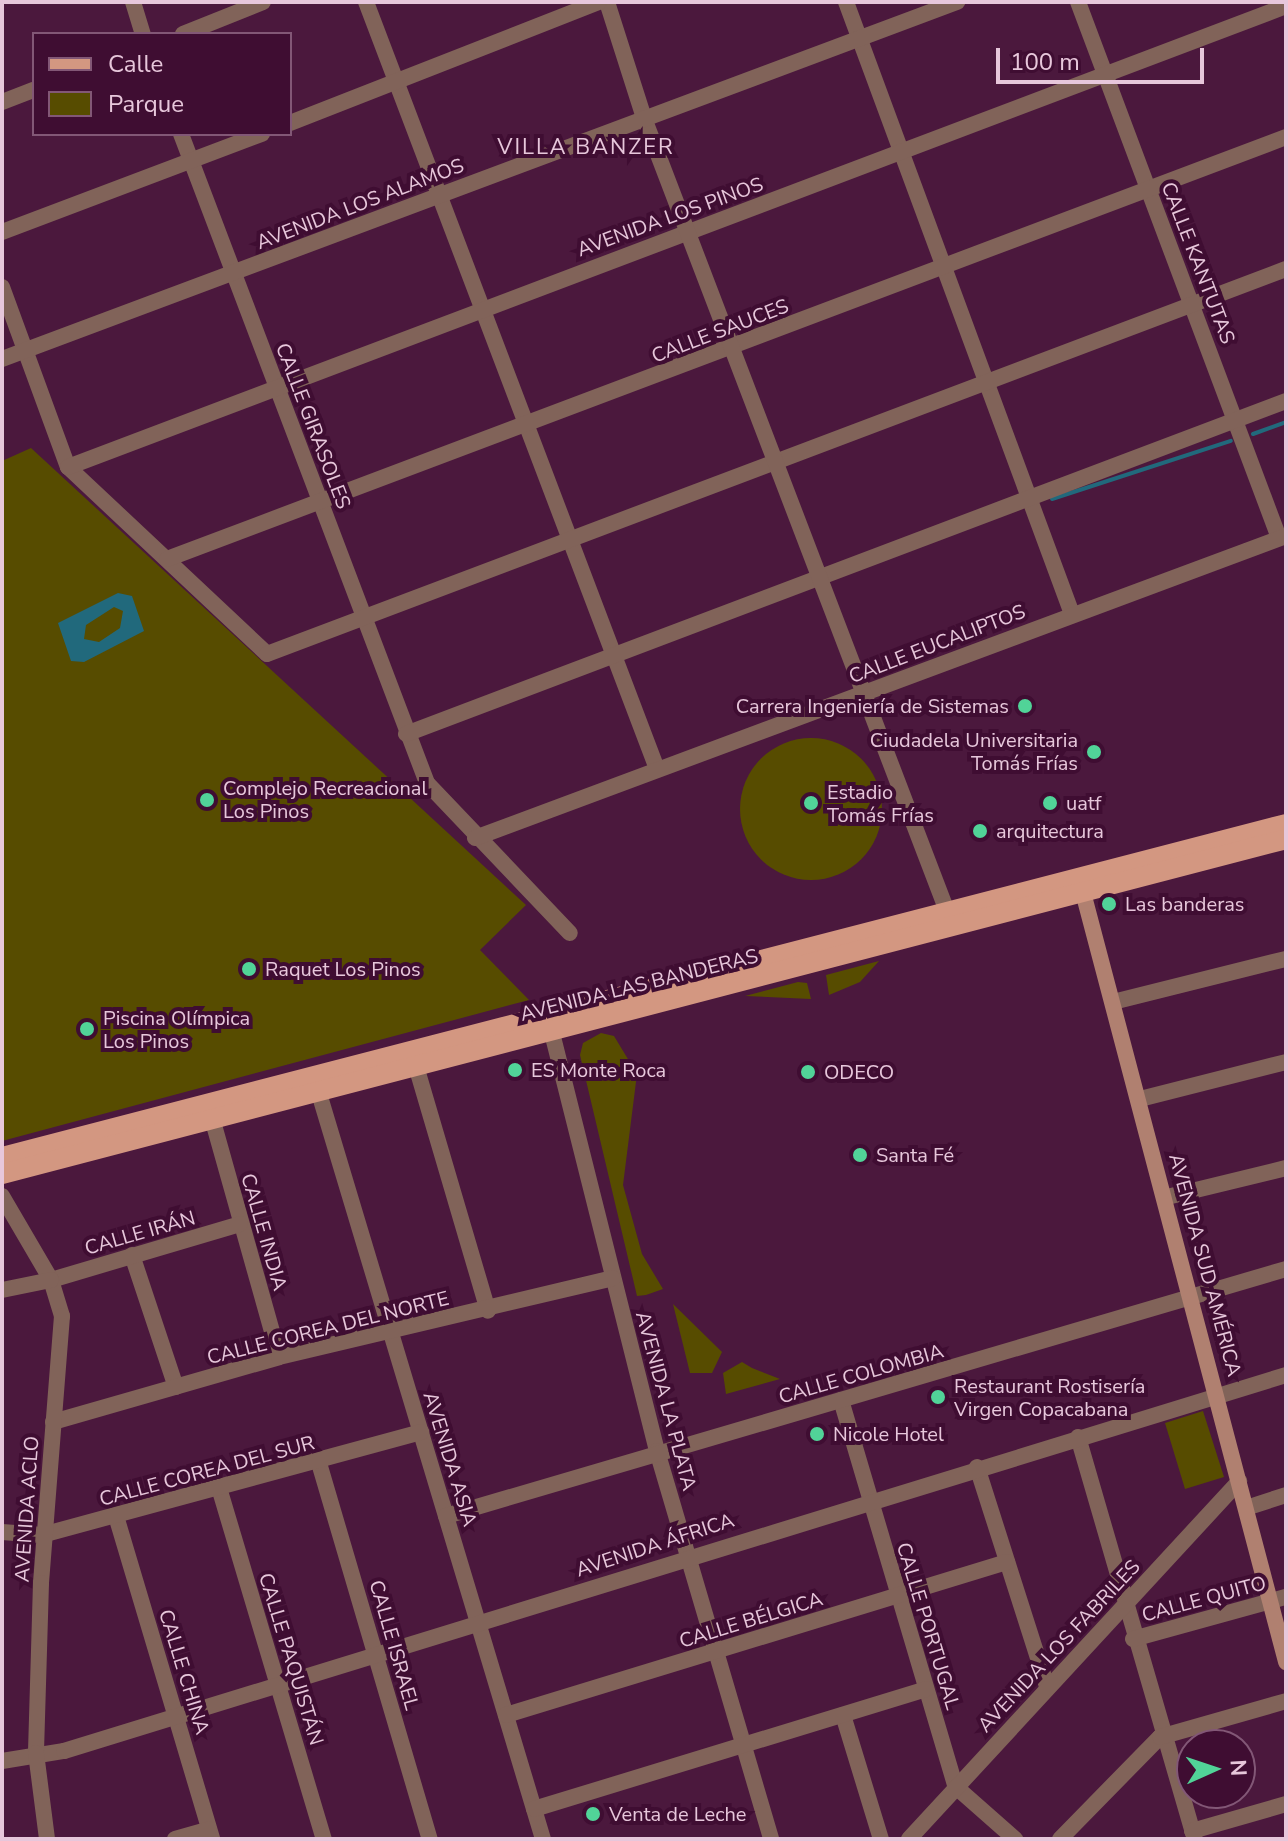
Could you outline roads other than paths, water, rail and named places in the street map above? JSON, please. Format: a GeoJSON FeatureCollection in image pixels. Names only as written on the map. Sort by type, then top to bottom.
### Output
{"type":"FeatureCollection","features":[{"type":"Feature","properties":{"kind":"main road","name":"AVENIDA LAS BANDERAS"},"geometry":{"type":"LineString","coordinates":[[2,1174],[416,1066],[549,1024],[947,911],[1082,888],[1286,824]]}},
{"type":"Feature","properties":{"kind":"main road","name":"AVENIDA LAS BANDERAS"},"geometry":{"type":"LineString","coordinates":[[2,1157],[1286,839]]}},
{"type":"Feature","properties":{"kind":"main road","name":"AVENIDA SUD AMÉRICA"},"geometry":{"type":"LineString","coordinates":[[1082,888],[1194,1298],[1286,1662]]}},
{"type":"Feature","properties":{"kind":"street"},"geometry":{"type":"LineString","coordinates":[[133,2],[142,32]]}},
{"type":"Feature","properties":{"kind":"street"},"geometry":{"type":"LineString","coordinates":[[188,32],[263,2]]}},
{"type":"Feature","properties":{"kind":"street"},"geometry":{"type":"LineString","coordinates":[[366,2],[523,426],[657,769]]}},
{"type":"Feature","properties":{"kind":"street"},"geometry":{"type":"LineString","coordinates":[[292,122],[599,2]]}},
{"type":"Feature","properties":{"kind":"street"},"geometry":{"type":"LineString","coordinates":[[607,2],[644,118],[947,911]]}},
{"type":"Feature","properties":{"kind":"street"},"geometry":{"type":"LineString","coordinates":[[846,2],[1072,614]]}},
{"type":"Feature","properties":{"kind":"street","name":"AVENIDA LOS ALAMOS"},"geometry":{"type":"LineString","coordinates":[[2,359],[957,2]]}},
{"type":"Feature","properties":{"kind":"street","name":"CALLE KANTUTAS"},"geometry":{"type":"LineString","coordinates":[[1078,2],[1282,537]]}},
{"type":"Feature","properties":{"kind":"street","name":"AVENIDA LOS PINOS"},"geometry":{"type":"LineString","coordinates":[[68,467],[687,230],[903,153],[1286,6]]}},
{"type":"Feature","properties":{"kind":"street"},"geometry":{"type":"LineString","coordinates":[[2,102],[32,91]]}},
{"type":"Feature","properties":{"kind":"street","name":"CALLE GIRASOLES"},"geometry":{"type":"LineString","coordinates":[[182,136],[427,783],[475,838],[570,933]]}},
{"type":"Feature","properties":{"kind":"street"},"geometry":{"type":"LineString","coordinates":[[2,232],[257,136]]}},
{"type":"Feature","properties":{"kind":"street","name":"CALLE SAUCES"},"geometry":{"type":"LineString","coordinates":[[167,559],[322,504],[1286,137]]}},
{"type":"Feature","properties":{"kind":"street"},"geometry":{"type":"LineString","coordinates":[[2,287],[28,349],[68,467],[267,654],[1286,269]]}},
{"type":"Feature","properties":{"kind":"street"},"geometry":{"type":"LineString","coordinates":[[406,734],[1286,401]]}},
{"type":"Feature","properties":{"kind":"street","name":"CALLE EUCALIPTOS"},"geometry":{"type":"LineString","coordinates":[[475,838],[1282,537]]}},
{"type":"Feature","properties":{"kind":"street"},"geometry":{"type":"LineString","coordinates":[[1113,1002],[1286,959]]}},
{"type":"Feature","properties":{"kind":"street","name":"AVENIDA LA PLATA"},"geometry":{"type":"LineString","coordinates":[[549,1024],[657,1451],[771,1839]]}},
{"type":"Feature","properties":{"kind":"street"},"geometry":{"type":"LineString","coordinates":[[1140,1099],[1286,1062]]}},
{"type":"Feature","properties":{"kind":"street"},"geometry":{"type":"LineString","coordinates":[[416,1066],[488,1311]]}},
{"type":"Feature","properties":{"kind":"street","name":"AVENIDA ASIA"},"geometry":{"type":"LineString","coordinates":[[318,1090],[543,1839]]}},
{"type":"Feature","properties":{"kind":"street","name":"CALLE INDIA"},"geometry":{"type":"LineString","coordinates":[[212,1118],[279,1357]]}},
{"type":"Feature","properties":{"kind":"street"},"geometry":{"type":"LineString","coordinates":[[1167,1197],[1286,1168]]}},
{"type":"Feature","properties":{"kind":"street","name":"AVENIDA ACLO"},"geometry":{"type":"LineString","coordinates":[[2,1196],[51,1280],[62,1316],[42,1535],[36,1753],[47,1839]]}},
{"type":"Feature","properties":{"kind":"street","name":"CALLE IRÁN"},"geometry":{"type":"LineString","coordinates":[[2,1290],[51,1280],[240,1224]]}},
{"type":"Feature","properties":{"kind":"street"},"geometry":{"type":"LineString","coordinates":[[132,1255],[176,1387]]}},
{"type":"Feature","properties":{"kind":"street","name":"CALLE COLOMBIA"},"geometry":{"type":"LineString","coordinates":[[446,1516],[657,1451],[1286,1269]]}},
{"type":"Feature","properties":{"kind":"street","name":"CALLE COREA DEL NORTE"},"geometry":{"type":"LineString","coordinates":[[53,1422],[279,1357],[488,1311],[613,1278]]}},
{"type":"Feature","properties":{"kind":"street","name":"AVENIDA ÁFRICA"},"geometry":{"type":"LineString","coordinates":[[2,1761],[177,1715],[687,1554],[1286,1375]]}},
{"type":"Feature","properties":{"kind":"street","name":"CALLE PORTUGAL"},"geometry":{"type":"LineString","coordinates":[[841,1400],[956,1787]]}},
{"type":"Feature","properties":{"kind":"street","name":"CALLE COREA DEL SUR"},"geometry":{"type":"LineString","coordinates":[[2,1532],[42,1535],[220,1491],[421,1432]]}},
{"type":"Feature","properties":{"kind":"street"},"geometry":{"type":"LineString","coordinates":[[1078,1437],[1160,1737],[1193,1835],[1286,1804]]}},
{"type":"Feature","properties":{"kind":"street","name":"CALLE ISRAEL"},"geometry":{"type":"LineString","coordinates":[[319,1463],[430,1839]]}},
{"type":"Feature","properties":{"kind":"street"},"geometry":{"type":"LineString","coordinates":[[977,1467],[1047,1686]]}},
{"type":"Feature","properties":{"kind":"street","name":"AVENIDA LOS FABRILES"},"geometry":{"type":"LineString","coordinates":[[909,1839],[1239,1481]]}},
{"type":"Feature","properties":{"kind":"street","name":"CALLE PAQUISTÁN"},"geometry":{"type":"LineString","coordinates":[[220,1491],[324,1839]]}},
{"type":"Feature","properties":{"kind":"street"},"geometry":{"type":"LineString","coordinates":[[1246,1508],[1286,1495]]}},
{"type":"Feature","properties":{"kind":"street","name":"CALLE CHINA"},"geometry":{"type":"LineString","coordinates":[[116,1516],[210,1834]]}},
{"type":"Feature","properties":{"kind":"street","name":"CALLE BÉLGICA"},"geometry":{"type":"LineString","coordinates":[[506,1715],[1007,1562]]}},
{"type":"Feature","properties":{"kind":"street","name":"CALLE QUITO"},"geometry":{"type":"LineString","coordinates":[[1133,1639],[1286,1597]]}},
{"type":"Feature","properties":{"kind":"street"},"geometry":{"type":"LineString","coordinates":[[534,1809],[926,1689]]}},
{"type":"Feature","properties":{"kind":"street"},"geometry":{"type":"LineString","coordinates":[[1060,1839],[1160,1737],[1286,1701]]}},
{"type":"Feature","properties":{"kind":"street"},"geometry":{"type":"LineString","coordinates":[[843,1715],[881,1839]]}},
{"type":"Feature","properties":{"kind":"street"},"geometry":{"type":"LineString","coordinates":[[956,1787],[1015,1839]]}},
{"type":"Feature","properties":{"kind":"street"},"geometry":{"type":"LineString","coordinates":[[175,1839],[210,1834]]}},
{"type":"Feature","properties":{"kind":"water"},"geometry":{"type":"Polygon","coordinates":[[[118,593],[132,596],[144,631],[84,662],[71,661],[58,623],[118,593]],[[114,607],[86,625],[84,639],[99,642],[120,628],[123,611],[114,607]]]}},
{"type":"Feature","properties":{"kind":"waterway"},"geometry":{"type":"LineString","coordinates":[[1253,434],[1286,422]]}},
{"type":"Feature","properties":{"kind":"waterway"},"geometry":{"type":"LineString","coordinates":[[1052,499],[1231,441]]}},
{"type":"Feature","properties":{"kind":"place","name":"Carrera Ingeniería de Sistemas"},"geometry":{"type":"Point","coordinates":[1025,706]}},
{"type":"Feature","properties":{"kind":"place","name":"Ciudadela Universitaria Tomás Frías"},"geometry":{"type":"Point","coordinates":[1094,752]}},
{"type":"Feature","properties":{"kind":"place","name":"Complejo Recreacional Los Pinos"},"geometry":{"type":"Point","coordinates":[207,800]}},
{"type":"Feature","properties":{"kind":"place","name":"Estadio Tomás Frías"},"geometry":{"type":"Point","coordinates":[811,803]}},
{"type":"Feature","properties":{"kind":"place","name":"uatf"},"geometry":{"type":"Point","coordinates":[1050,803]}},
{"type":"Feature","properties":{"kind":"place","name":"arquitectura"},"geometry":{"type":"Point","coordinates":[980,831]}},
{"type":"Feature","properties":{"kind":"place","name":"Las banderas"},"geometry":{"type":"Point","coordinates":[1109,904]}},
{"type":"Feature","properties":{"kind":"place","name":"Raquet Los Pinos"},"geometry":{"type":"Point","coordinates":[249,969]}},
{"type":"Feature","properties":{"kind":"place","name":"Piscina Olímpica Los Pinos"},"geometry":{"type":"Point","coordinates":[87,1029]}},
{"type":"Feature","properties":{"kind":"place","name":"ES Monte Roca"},"geometry":{"type":"Point","coordinates":[515,1070]}},
{"type":"Feature","properties":{"kind":"place","name":"ODECO"},"geometry":{"type":"Point","coordinates":[808,1072]}},
{"type":"Feature","properties":{"kind":"place","name":"Santa Fé"},"geometry":{"type":"Point","coordinates":[860,1155]}},
{"type":"Feature","properties":{"kind":"place","name":"Restaurant Rostisería Virgen Copacabana"},"geometry":{"type":"Point","coordinates":[938,1397]}},
{"type":"Feature","properties":{"kind":"place","name":"Nicole Hotel"},"geometry":{"type":"Point","coordinates":[817,1434]}},
{"type":"Feature","properties":{"kind":"place","name":"Venta de Leche"},"geometry":{"type":"Point","coordinates":[593,1814]}},
{"type":"Feature","properties":{"kind":"district","name":"VILLA BANZER"},"geometry":{"type":"Point","coordinates":[586,148]}}]}
